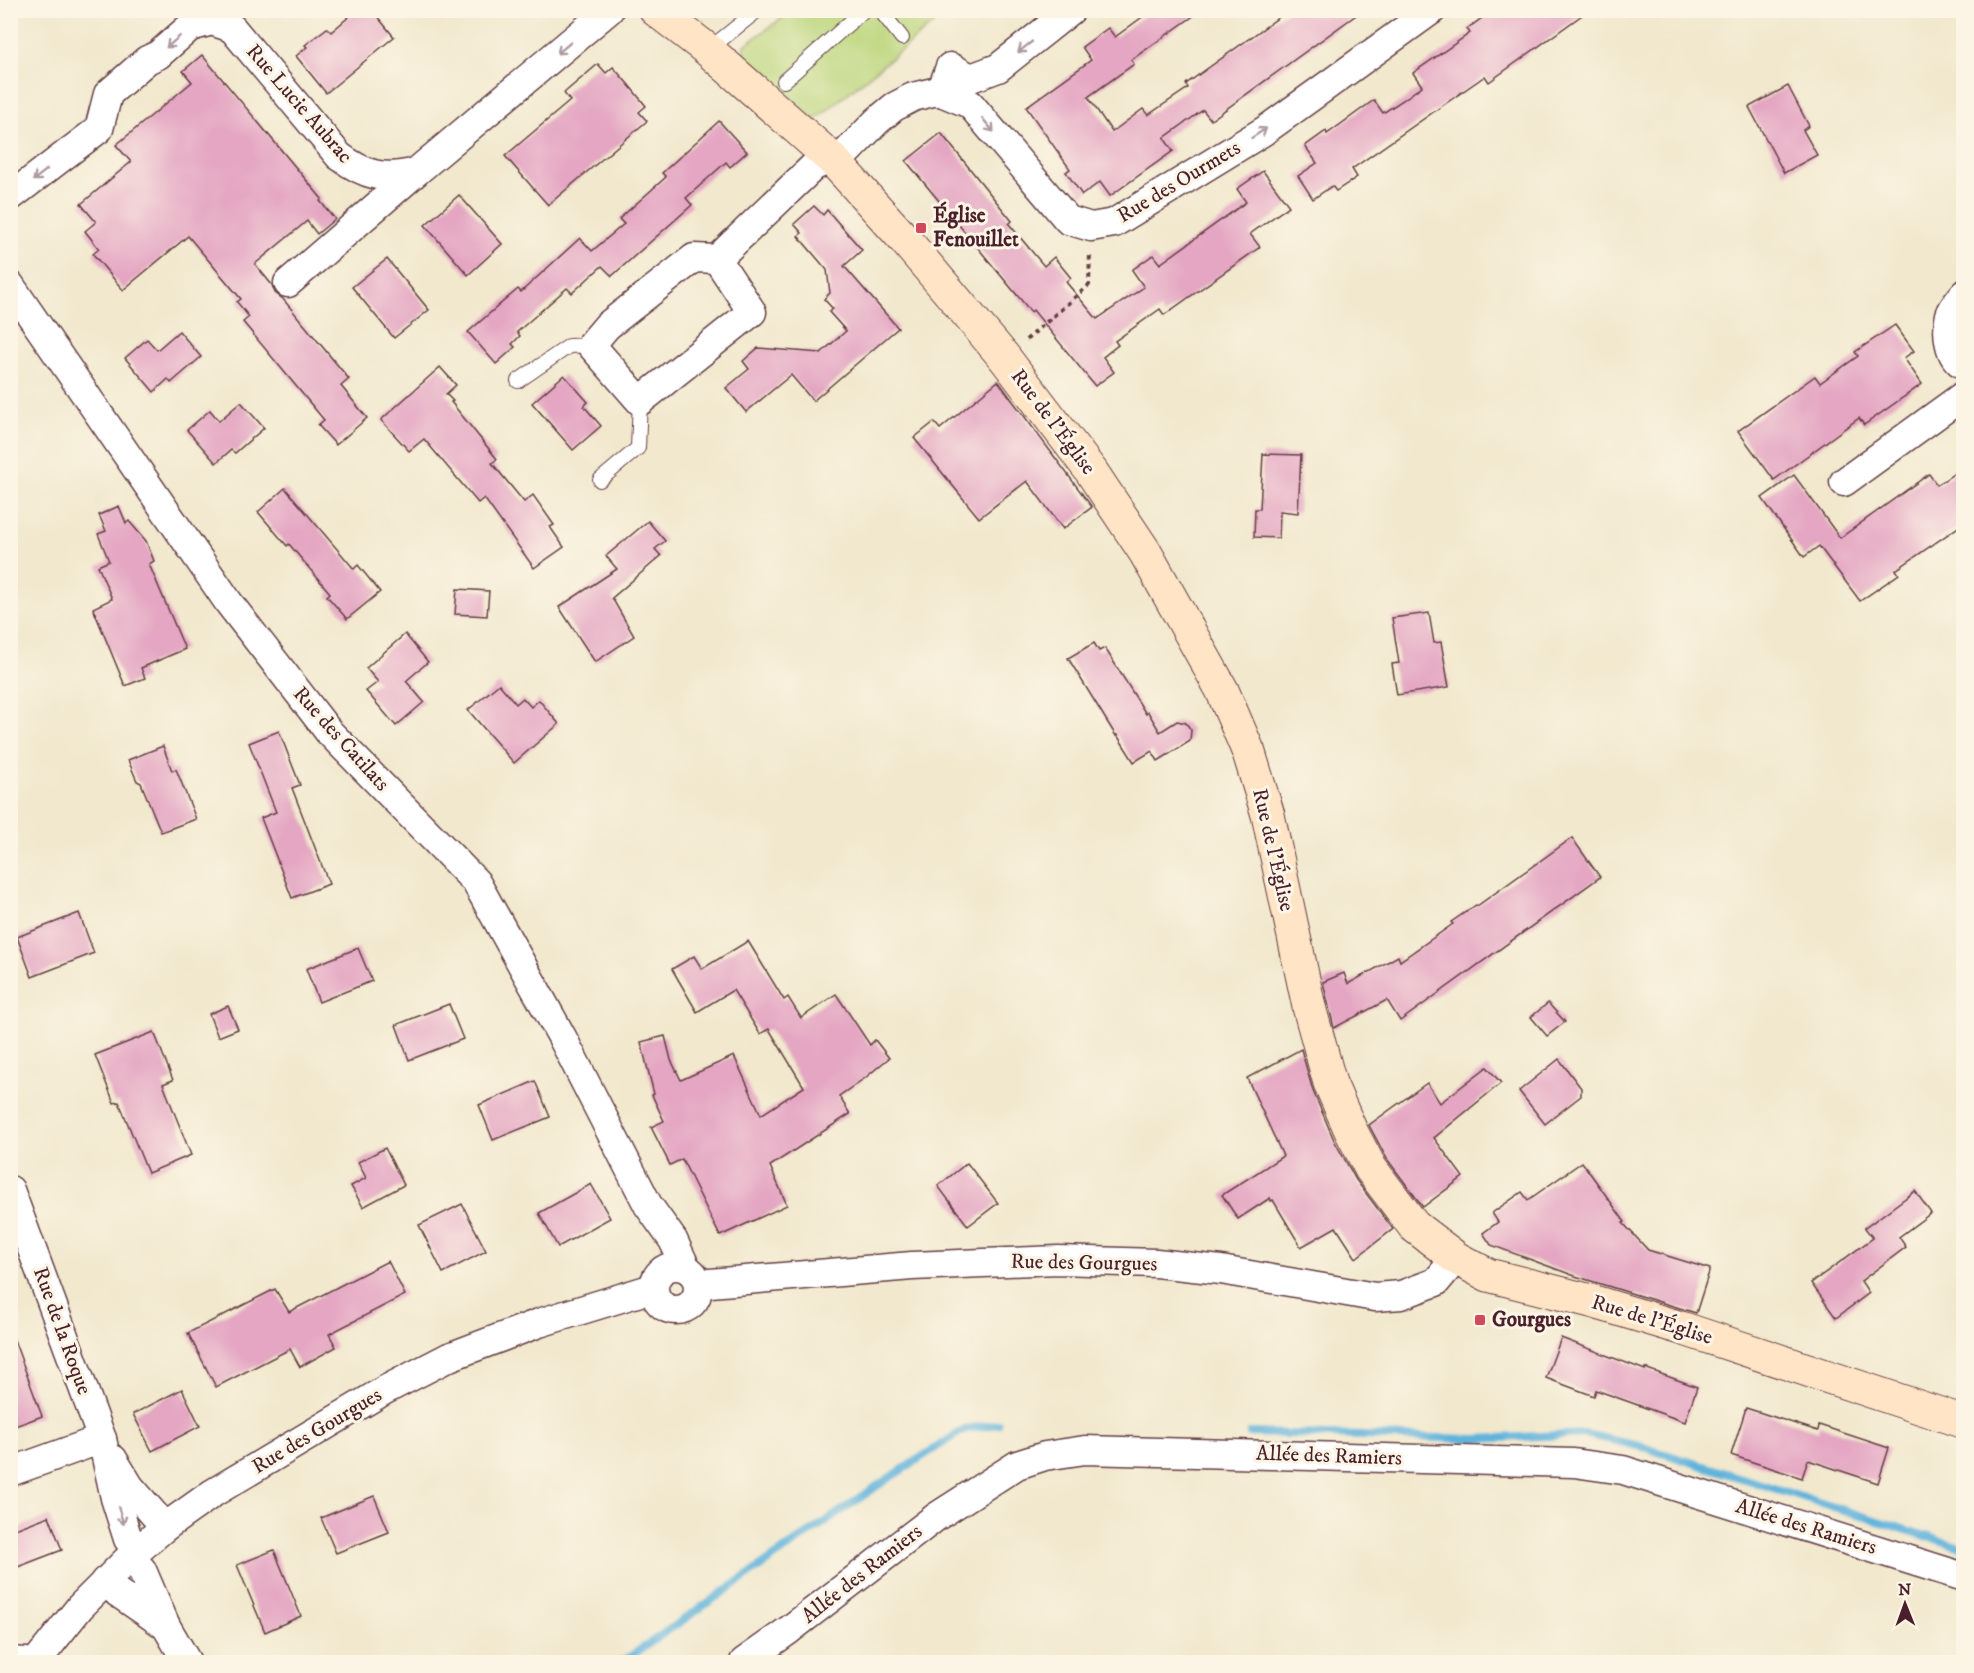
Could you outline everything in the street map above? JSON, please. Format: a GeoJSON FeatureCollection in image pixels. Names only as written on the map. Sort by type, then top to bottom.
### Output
{"type":"FeatureCollection","features":[{"type":"Feature","properties":{"kind":"main road","name":"Rue de l'Église"},"geometry":{"type":"LineString","coordinates":[[656,10],[708,50],[832,159],[915,251],[1004,357],[1091,471],[1144,552],[1222,690],[1249,753],[1268,815],[1309,1007],[1330,1083],[1371,1169],[1414,1226],[1456,1258],[1488,1275],[1642,1316],[1964,1422]]}},
{"type":"Feature","properties":{"kind":"street"},"geometry":{"type":"LineString","coordinates":[[288,283],[609,10]]}},
{"type":"Feature","properties":{"kind":"street"},"geometry":{"type":"LineString","coordinates":[[717,260],[752,312],[640,401],[591,345],[607,326],[694,258],[717,260],[814,166],[845,154],[894,107],[913,98],[942,92],[950,67],[971,78],[998,68],[1071,10]]}},
{"type":"Feature","properties":{"kind":"street","name":"Rue des Ourmets"},"geometry":{"type":"LineString","coordinates":[[942,92],[970,104],[1068,220],[1091,227],[1114,223],[1130,215],[1235,149],[1432,10]]}},
{"type":"Feature","properties":{"kind":"street","name":"Rue Lucie Aubrac"},"geometry":{"type":"LineString","coordinates":[[10,197],[99,129],[108,94],[131,73],[147,60],[158,55],[190,27],[212,21],[232,28],[339,156],[354,168],[370,174],[393,177],[416,172]]}},
{"type":"Feature","properties":{"kind":"street","name":"Rue des Catilats"},"geometry":{"type":"LineString","coordinates":[[10,285],[229,603],[330,732],[476,882],[562,1037],[648,1205],[672,1240],[674,1278]]}},
{"type":"Feature","properties":{"kind":"street"},"geometry":{"type":"LineString","coordinates":[[1964,294],[1950,314],[1948,342],[1959,363],[1964,365]]}},
{"type":"Feature","properties":{"kind":"street"},"geometry":{"type":"LineString","coordinates":[[1844,482],[1964,395]]}},
{"type":"Feature","properties":{"kind":"street","name":"Rue de la Roque"},"geometry":{"type":"LineString","coordinates":[[10,1190],[102,1439],[115,1498],[134,1554]]}},
{"type":"Feature","properties":{"kind":"street","name":"Rue des Gourgues"},"geometry":{"type":"LineString","coordinates":[[36,1662],[80,1607],[105,1581],[165,1527],[213,1493],[385,1390],[449,1357],[539,1323],[674,1278],[1058,1260],[1167,1264],[1221,1270],[1375,1297],[1401,1295],[1436,1282],[1456,1258]]}},
{"type":"Feature","properties":{"kind":"street"},"geometry":{"type":"LineString","coordinates":[[10,1472],[102,1439]]}},
{"type":"Feature","properties":{"kind":"street","name":"Rue de la Roque"},"geometry":{"type":"LineString","coordinates":[[102,1439],[130,1487],[165,1527]]}},
{"type":"Feature","properties":{"kind":"street","name":"Allée des Ramiers"},"geometry":{"type":"LineString","coordinates":[[744,1662],[936,1517],[1017,1465],[1045,1456],[1085,1450],[1574,1463],[1613,1469],[1964,1577]]}},
{"type":"Feature","properties":{"kind":"street"},"geometry":{"type":"LineString","coordinates":[[134,1554],[166,1626],[187,1662]]}},
{"type":"Feature","properties":{"kind":"street"},"geometry":{"type":"LineString","coordinates":[[105,1581],[118,1593],[166,1626]]}},
{"type":"Feature","properties":{"kind":"street"},"geometry":{"type":"LineString","coordinates":[[10,1661],[26,1662]]}},
{"type":"Feature","properties":{"kind":"lane"},"geometry":{"type":"LineString","coordinates":[[708,50],[759,10]]}},
{"type":"Feature","properties":{"kind":"lane"},"geometry":{"type":"LineString","coordinates":[[784,81],[864,10]]}},
{"type":"Feature","properties":{"kind":"lane"},"geometry":{"type":"LineString","coordinates":[[880,10],[902,38]]}},
{"type":"Feature","properties":{"kind":"lane"},"geometry":{"type":"LineString","coordinates":[[518,381],[569,346],[591,345]]}},
{"type":"Feature","properties":{"kind":"lane"},"geometry":{"type":"LineString","coordinates":[[600,480],[638,448],[640,401]]}},
{"type":"Feature","properties":{"kind":"path"},"geometry":{"type":"LineString","coordinates":[[1004,357],[1089,285],[1091,227]]}},
{"type":"Feature","properties":{"kind":"green space"},"geometry":{"type":"Polygon","coordinates":[[[792,11],[949,11],[815,120],[744,57],[745,45],[792,11]]]}},
{"type":"Feature","properties":{"kind":"building"},"geometry":{"type":"Polygon","coordinates":[[[357,10],[372,10],[394,37],[326,93],[296,56],[307,47],[305,45],[327,28],[331,32],[357,10]]]}},
{"type":"Feature","properties":{"kind":"building"},"geometry":{"type":"Polygon","coordinates":[[[1152,10],[1202,10],[1131,60],[1134,64],[1088,97],[1112,132],[1143,109],[1148,115],[1188,88],[1186,84],[1289,10],[1363,10],[1211,120],[1203,110],[1164,138],[1173,151],[1110,196],[1100,182],[1082,195],[1066,172],[1070,169],[1026,107],[1091,60],[1082,47],[1108,28],[1115,37],[1152,10]]]}},
{"type":"Feature","properties":{"kind":"building"},"geometry":{"type":"Polygon","coordinates":[[[1493,10],[1589,10],[1489,82],[1485,76],[1352,169],[1357,177],[1336,191],[1332,186],[1313,199],[1298,176],[1317,163],[1305,146],[1326,131],[1327,134],[1374,100],[1383,113],[1403,100],[1422,86],[1413,73],[1470,33],[1467,29],[1493,10]]]}},
{"type":"Feature","properties":{"kind":"building"},"geometry":{"type":"Polygon","coordinates":[[[202,55],[322,199],[320,201],[335,219],[317,234],[307,221],[255,264],[272,285],[275,293],[283,299],[349,379],[341,386],[367,418],[336,445],[318,425],[324,420],[243,322],[249,317],[237,302],[241,299],[188,236],[123,290],[93,254],[99,249],[85,231],[96,222],[81,204],[131,162],[116,145],[192,82],[183,71],[202,55]]]}},
{"type":"Feature","properties":{"kind":"building"},"geometry":{"type":"Polygon","coordinates":[[[598,64],[606,73],[613,67],[628,84],[646,106],[639,112],[647,121],[548,205],[505,156],[570,101],[564,93],[598,64]]]}},
{"type":"Feature","properties":{"kind":"building"},"geometry":{"type":"Polygon","coordinates":[[[1788,86],[1809,126],[1803,130],[1817,155],[1784,173],[1749,107],[1788,86]]]}},
{"type":"Feature","properties":{"kind":"building"},"geometry":{"type":"Polygon","coordinates":[[[719,121],[747,152],[730,167],[726,162],[686,198],[692,205],[612,276],[602,266],[572,293],[567,288],[517,332],[520,336],[512,344],[515,347],[496,364],[468,332],[518,289],[521,292],[580,238],[592,251],[624,224],[619,219],[666,177],[662,173],[719,121]]]}},
{"type":"Feature","properties":{"kind":"building"},"geometry":{"type":"Polygon","coordinates":[[[941,133],[1012,221],[1009,224],[1044,266],[1054,257],[1071,278],[1066,282],[1097,319],[1144,287],[1132,270],[1153,255],[1160,264],[1246,202],[1237,189],[1263,171],[1289,206],[1250,234],[1260,247],[1164,315],[1160,309],[1115,341],[1118,345],[1103,357],[1114,372],[1095,386],[906,161],[941,133]]]}},
{"type":"Feature","properties":{"kind":"building"},"geometry":{"type":"Polygon","coordinates":[[[459,195],[502,244],[468,275],[425,225],[459,195]]]}},
{"type":"Feature","properties":{"kind":"building"},"geometry":{"type":"Polygon","coordinates":[[[814,206],[823,215],[827,210],[862,250],[844,266],[898,328],[813,401],[791,375],[746,412],[726,388],[749,369],[743,361],[758,348],[821,353],[846,331],[829,312],[833,309],[824,299],[830,293],[827,270],[798,236],[802,233],[794,224],[814,206]]]}},
{"type":"Feature","properties":{"kind":"building"},"geometry":{"type":"Polygon","coordinates":[[[387,259],[429,310],[394,338],[352,287],[387,259]]]}},
{"type":"Feature","properties":{"kind":"building"},"geometry":{"type":"Polygon","coordinates":[[[1895,325],[1914,351],[1904,358],[1922,384],[1864,425],[1859,418],[1774,480],[1738,431],[1815,376],[1820,383],[1858,356],[1855,352],[1895,325]]]}},
{"type":"Feature","properties":{"kind":"building"},"geometry":{"type":"Polygon","coordinates":[[[179,331],[201,357],[171,383],[168,379],[154,392],[125,358],[147,339],[157,350],[179,331]]]}},
{"type":"Feature","properties":{"kind":"building"},"geometry":{"type":"Polygon","coordinates":[[[440,367],[456,385],[446,394],[497,459],[492,463],[524,502],[533,495],[554,525],[550,527],[564,547],[534,568],[484,498],[478,503],[424,439],[409,451],[381,420],[440,367]]]}},
{"type":"Feature","properties":{"kind":"building"},"geometry":{"type":"Polygon","coordinates":[[[564,375],[588,402],[584,406],[601,426],[573,450],[532,403],[564,375]]]}},
{"type":"Feature","properties":{"kind":"building"},"geometry":{"type":"Polygon","coordinates":[[[998,381],[1092,507],[1063,529],[1027,481],[979,518],[914,438],[934,422],[940,429],[998,381]]]}},
{"type":"Feature","properties":{"kind":"building"},"geometry":{"type":"Polygon","coordinates":[[[241,402],[264,428],[235,453],[231,450],[216,463],[187,430],[210,410],[219,421],[241,402]]]}},
{"type":"Feature","properties":{"kind":"building"},"geometry":{"type":"Polygon","coordinates":[[[1263,454],[1301,455],[1298,513],[1280,511],[1279,538],[1254,537],[1255,509],[1260,509],[1263,454]]]}},
{"type":"Feature","properties":{"kind":"building"},"geometry":{"type":"Polygon","coordinates":[[[1964,467],[1964,523],[1896,570],[1899,574],[1860,601],[1819,546],[1804,557],[1762,498],[1794,475],[1840,538],[1929,474],[1937,485],[1964,467]]]}},
{"type":"Feature","properties":{"kind":"building"},"geometry":{"type":"Polygon","coordinates":[[[285,488],[354,569],[358,565],[380,592],[347,619],[327,596],[330,593],[289,544],[287,546],[258,512],[285,488]]]}},
{"type":"Feature","properties":{"kind":"building"},"geometry":{"type":"Polygon","coordinates":[[[119,506],[126,523],[129,521],[146,541],[154,561],[149,564],[185,649],[141,668],[145,678],[125,686],[93,608],[112,599],[98,566],[109,561],[98,534],[106,531],[99,515],[119,506]]]}},
{"type":"Feature","properties":{"kind":"building"},"geometry":{"type":"Polygon","coordinates":[[[648,521],[665,541],[655,549],[661,556],[612,598],[634,636],[595,662],[559,607],[617,569],[606,556],[648,521]]]}},
{"type":"Feature","properties":{"kind":"building"},"geometry":{"type":"Polygon","coordinates":[[[457,589],[489,591],[487,616],[455,614],[457,589]]]}},
{"type":"Feature","properties":{"kind":"building"},"geometry":{"type":"Polygon","coordinates":[[[1429,613],[1434,643],[1441,642],[1449,687],[1397,695],[1392,664],[1399,663],[1392,618],[1429,613]]]}},
{"type":"Feature","properties":{"kind":"building"},"geometry":{"type":"Polygon","coordinates":[[[405,634],[428,662],[406,681],[424,702],[396,726],[366,691],[378,682],[366,668],[405,634]]]}},
{"type":"Feature","properties":{"kind":"building"},"geometry":{"type":"Polygon","coordinates":[[[1094,643],[1099,651],[1105,648],[1146,714],[1148,712],[1160,732],[1177,721],[1186,723],[1191,730],[1190,741],[1158,761],[1152,751],[1134,762],[1068,658],[1094,643]]]}},
{"type":"Feature","properties":{"kind":"building"},"geometry":{"type":"Polygon","coordinates":[[[499,684],[516,704],[523,698],[531,707],[539,700],[559,724],[514,763],[468,710],[499,684]]]}},
{"type":"Feature","properties":{"kind":"building"},"geometry":{"type":"Polygon","coordinates":[[[279,731],[300,785],[292,788],[329,884],[292,898],[261,818],[276,812],[249,743],[279,731]]]}},
{"type":"Feature","properties":{"kind":"building"},"geometry":{"type":"Polygon","coordinates":[[[163,746],[172,771],[176,769],[196,819],[161,832],[141,783],[137,781],[128,760],[163,746]]]}},
{"type":"Feature","properties":{"kind":"building"},"geometry":{"type":"Polygon","coordinates":[[[1572,838],[1600,877],[1400,1021],[1387,1000],[1334,1028],[1323,982],[1344,973],[1348,984],[1398,956],[1400,961],[1453,924],[1451,922],[1572,838]]]}},
{"type":"Feature","properties":{"kind":"building"},"geometry":{"type":"Polygon","coordinates":[[[79,913],[94,953],[32,977],[17,937],[79,913]]]}},
{"type":"Feature","properties":{"kind":"building"},"geometry":{"type":"Polygon","coordinates":[[[748,941],[784,1000],[788,997],[801,1018],[836,994],[870,1045],[875,1040],[889,1058],[839,1096],[850,1114],[770,1166],[787,1205],[720,1236],[682,1159],[670,1165],[651,1127],[664,1121],[652,1095],[654,1094],[641,1042],[665,1036],[671,1060],[681,1080],[734,1056],[761,1115],[804,1087],[769,1029],[760,1034],[733,990],[697,1012],[672,969],[694,956],[702,969],[748,941]]]}},
{"type":"Feature","properties":{"kind":"building"},"geometry":{"type":"Polygon","coordinates":[[[358,948],[372,981],[319,1002],[306,969],[358,948]]]}},
{"type":"Feature","properties":{"kind":"building"},"geometry":{"type":"Polygon","coordinates":[[[1548,1003],[1565,1022],[1547,1036],[1531,1017],[1548,1003]]]}},
{"type":"Feature","properties":{"kind":"building"},"geometry":{"type":"Polygon","coordinates":[[[449,1004],[463,1039],[409,1060],[396,1025],[449,1004]]]}},
{"type":"Feature","properties":{"kind":"building"},"geometry":{"type":"Polygon","coordinates":[[[228,1006],[238,1029],[218,1037],[209,1014],[228,1006]]]}},
{"type":"Feature","properties":{"kind":"building"},"geometry":{"type":"Polygon","coordinates":[[[154,1032],[173,1080],[163,1084],[191,1155],[148,1173],[119,1102],[114,1103],[95,1055],[154,1032]]]}},
{"type":"Feature","properties":{"kind":"building"},"geometry":{"type":"Polygon","coordinates":[[[1301,1049],[1313,1091],[1334,1140],[1356,1180],[1393,1229],[1356,1258],[1336,1227],[1301,1247],[1270,1198],[1238,1219],[1222,1195],[1283,1156],[1247,1078],[1301,1049]]]}},
{"type":"Feature","properties":{"kind":"building"},"geometry":{"type":"Polygon","coordinates":[[[1559,1059],[1581,1088],[1581,1096],[1545,1124],[1519,1091],[1559,1059]]]}},
{"type":"Feature","properties":{"kind":"building"},"geometry":{"type":"Polygon","coordinates":[[[1487,1067],[1501,1083],[1434,1138],[1463,1177],[1423,1207],[1387,1159],[1369,1125],[1427,1083],[1440,1103],[1487,1067]]]}},
{"type":"Feature","properties":{"kind":"building"},"geometry":{"type":"Polygon","coordinates":[[[535,1081],[550,1117],[493,1140],[479,1105],[535,1081]]]}},
{"type":"Feature","properties":{"kind":"building"},"geometry":{"type":"Polygon","coordinates":[[[385,1148],[404,1185],[363,1207],[351,1186],[366,1178],[358,1162],[385,1148]]]}},
{"type":"Feature","properties":{"kind":"building"},"geometry":{"type":"Polygon","coordinates":[[[1582,1162],[1625,1222],[1623,1223],[1648,1250],[1710,1269],[1696,1313],[1575,1276],[1491,1245],[1483,1233],[1498,1222],[1492,1213],[1522,1192],[1528,1200],[1582,1162]]]}},
{"type":"Feature","properties":{"kind":"building"},"geometry":{"type":"Polygon","coordinates":[[[967,1163],[998,1203],[968,1226],[938,1186],[967,1163]]]}},
{"type":"Feature","properties":{"kind":"building"},"geometry":{"type":"Polygon","coordinates":[[[591,1184],[610,1218],[558,1247],[539,1213],[591,1184]]]}},
{"type":"Feature","properties":{"kind":"building"},"geometry":{"type":"Polygon","coordinates":[[[1915,1191],[1931,1213],[1899,1237],[1906,1247],[1861,1281],[1869,1293],[1836,1318],[1811,1283],[1873,1238],[1865,1228],[1915,1191]]]}},
{"type":"Feature","properties":{"kind":"building"},"geometry":{"type":"Polygon","coordinates":[[[462,1204],[486,1251],[443,1273],[419,1225],[462,1204]]]}},
{"type":"Feature","properties":{"kind":"building"},"geometry":{"type":"Polygon","coordinates":[[[388,1261],[405,1295],[329,1334],[336,1347],[300,1367],[290,1349],[216,1387],[188,1333],[275,1289],[289,1312],[388,1261]]]}},
{"type":"Feature","properties":{"kind":"building"},"geometry":{"type":"Polygon","coordinates":[[[10,1337],[13,1337],[42,1416],[10,1428],[10,1337]]]}},
{"type":"Feature","properties":{"kind":"building"},"geometry":{"type":"Polygon","coordinates":[[[1561,1338],[1697,1387],[1685,1422],[1596,1390],[1594,1396],[1546,1378],[1561,1338]]]}},
{"type":"Feature","properties":{"kind":"building"},"geometry":{"type":"Polygon","coordinates":[[[182,1389],[200,1426],[152,1451],[133,1414],[182,1389]]]}},
{"type":"Feature","properties":{"kind":"building"},"geometry":{"type":"Polygon","coordinates":[[[1746,1408],[1818,1431],[1819,1425],[1889,1448],[1878,1483],[1808,1460],[1802,1478],[1731,1455],[1746,1408]]]}},
{"type":"Feature","properties":{"kind":"building"},"geometry":{"type":"Polygon","coordinates":[[[374,1496],[389,1532],[336,1553],[321,1518],[374,1496]]]}},
{"type":"Feature","properties":{"kind":"building"},"geometry":{"type":"Polygon","coordinates":[[[49,1516],[62,1550],[15,1568],[10,1556],[10,1531],[49,1516]]]}},
{"type":"Feature","properties":{"kind":"building"},"geometry":{"type":"Polygon","coordinates":[[[274,1550],[301,1616],[265,1632],[237,1565],[274,1550]]]}},
{"type":"Feature","properties":{"kind":"waterway"},"geometry":{"type":"LineString","coordinates":[[622,1662],[883,1482],[965,1429],[998,1424]]}},
{"type":"Feature","properties":{"kind":"waterway"},"geometry":{"type":"LineString","coordinates":[[1250,1433],[1476,1439],[1585,1434],[1643,1447],[1964,1548]]}},
{"type":"Feature","properties":{"kind":"place","name":"Église Fenouillet"},"geometry":{"type":"Point","coordinates":[921,228]}},
{"type":"Feature","properties":{"kind":"place","name":"Gourgues"},"geometry":{"type":"Point","coordinates":[1480,1320]}}]}
